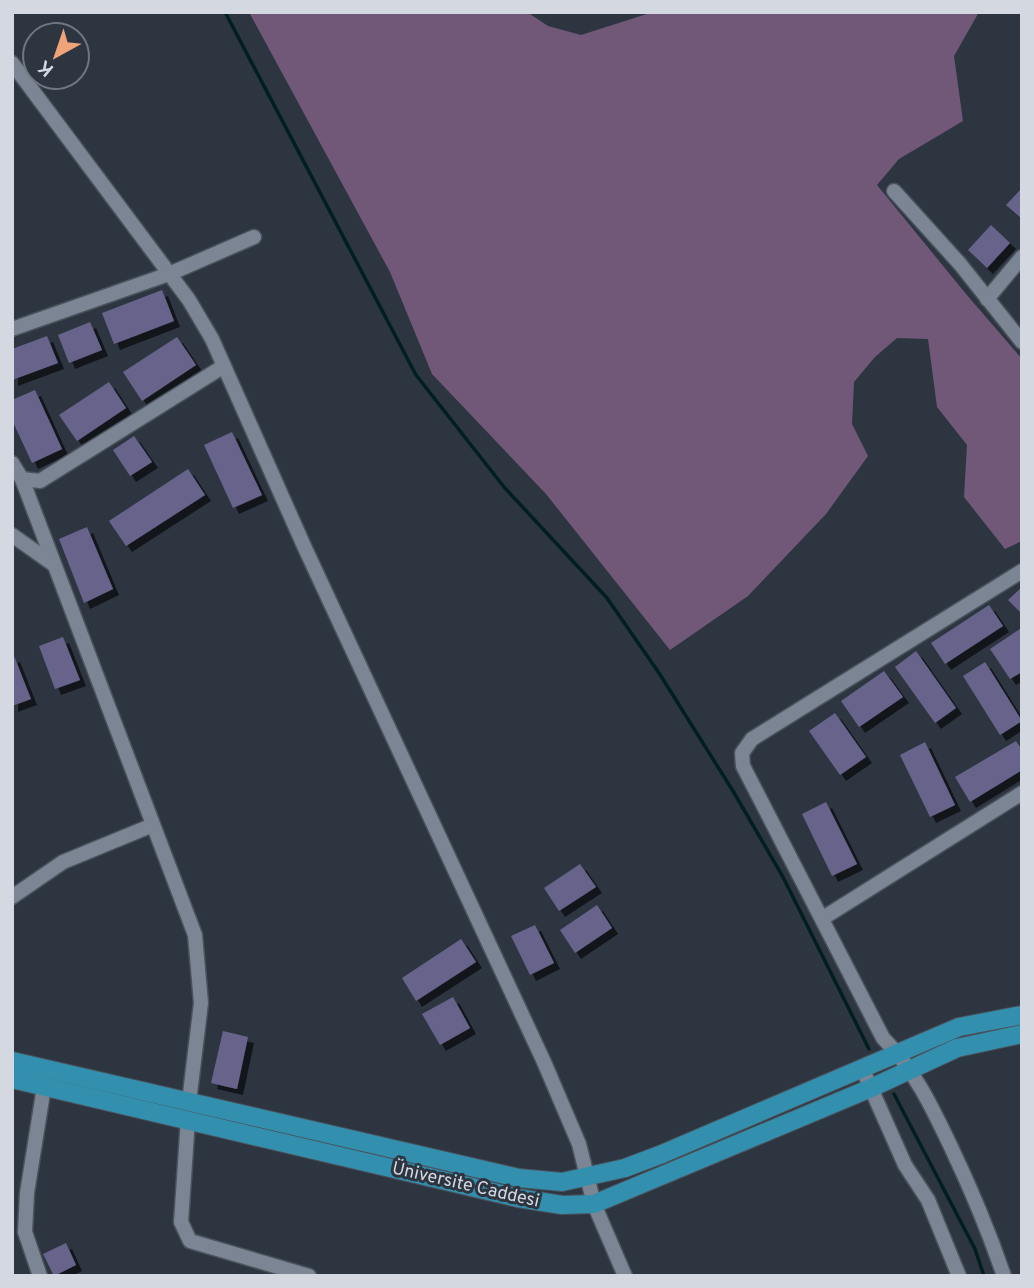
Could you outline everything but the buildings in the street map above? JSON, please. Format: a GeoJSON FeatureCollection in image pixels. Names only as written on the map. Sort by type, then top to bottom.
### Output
{"type":"FeatureCollection","features":[{"type":"Feature","properties":{"kind":"main road"},"geometry":{"type":"LineString","coordinates":[[12,1061],[189,1111],[519,1178],[562,1182],[625,1168],[662,1154],[960,1027],[1022,1015]]}},
{"type":"Feature","properties":{"kind":"main road","name":"Üniversite Caddesi"},"geometry":{"type":"LineString","coordinates":[[12,1079],[44,1087],[189,1111],[518,1198],[562,1205],[594,1204],[871,1088],[957,1048],[1022,1034]]}},
{"type":"Feature","properties":{"kind":"street"},"geometry":{"type":"LineString","coordinates":[[12,63],[190,300],[212,339],[304,546],[544,1062],[579,1144],[594,1204],[625,1276]]}},
{"type":"Feature","properties":{"kind":"street"},"geometry":{"type":"LineString","coordinates":[[894,191],[960,264],[1022,342]]}},
{"type":"Feature","properties":{"kind":"street"},"geometry":{"type":"LineString","coordinates":[[12,329],[169,274],[254,237]]}},
{"type":"Feature","properties":{"kind":"street"},"geometry":{"type":"LineString","coordinates":[[986,299],[1022,257]]}},
{"type":"Feature","properties":{"kind":"street"},"geometry":{"type":"LineString","coordinates":[[22,479],[40,481],[224,366]]}},
{"type":"Feature","properties":{"kind":"street"},"geometry":{"type":"LineString","coordinates":[[12,463],[22,479],[195,935],[201,1003],[189,1111],[181,1222],[190,1241],[309,1276]]}},
{"type":"Feature","properties":{"kind":"street"},"geometry":{"type":"LineString","coordinates":[[12,535],[53,564]]}},
{"type":"Feature","properties":{"kind":"street"},"geometry":{"type":"LineString","coordinates":[[1004,1276],[959,1164],[910,1069],[883,1038],[743,766],[742,753],[752,739],[1022,571]]}},
{"type":"Feature","properties":{"kind":"street"},"geometry":{"type":"LineString","coordinates":[[823,918],[1022,793]]}},
{"type":"Feature","properties":{"kind":"street"},"geometry":{"type":"LineString","coordinates":[[12,897],[63,862],[153,825]]}},
{"type":"Feature","properties":{"kind":"street"},"geometry":{"type":"LineString","coordinates":[[862,1068],[905,1165],[928,1200],[959,1276]]}},
{"type":"Feature","properties":{"kind":"street"},"geometry":{"type":"LineString","coordinates":[[40,1276],[25,1232],[27,1193],[44,1087]]}},
{"type":"Feature","properties":{"kind":"shaded area"},"geometry":{"type":"Polygon","coordinates":[[[249,12],[527,12],[548,26],[581,35],[653,12],[979,12],[954,56],[963,121],[899,159],[877,185],[1022,359],[1022,541],[1005,549],[964,497],[967,445],[937,407],[928,339],[897,338],[875,357],[854,382],[852,424],[868,456],[826,514],[748,596],[670,650],[546,494],[432,374],[390,272],[249,12]]]}},
{"type":"Feature","properties":{"kind":"waterway"},"geometry":{"type":"LineString","coordinates":[[225,12],[416,375],[504,487],[607,598],[659,673],[783,877],[869,1049]]}},
{"type":"Feature","properties":{"kind":"waterway"},"geometry":{"type":"LineString","coordinates":[[894,1094],[975,1249],[984,1276]]}}]}
